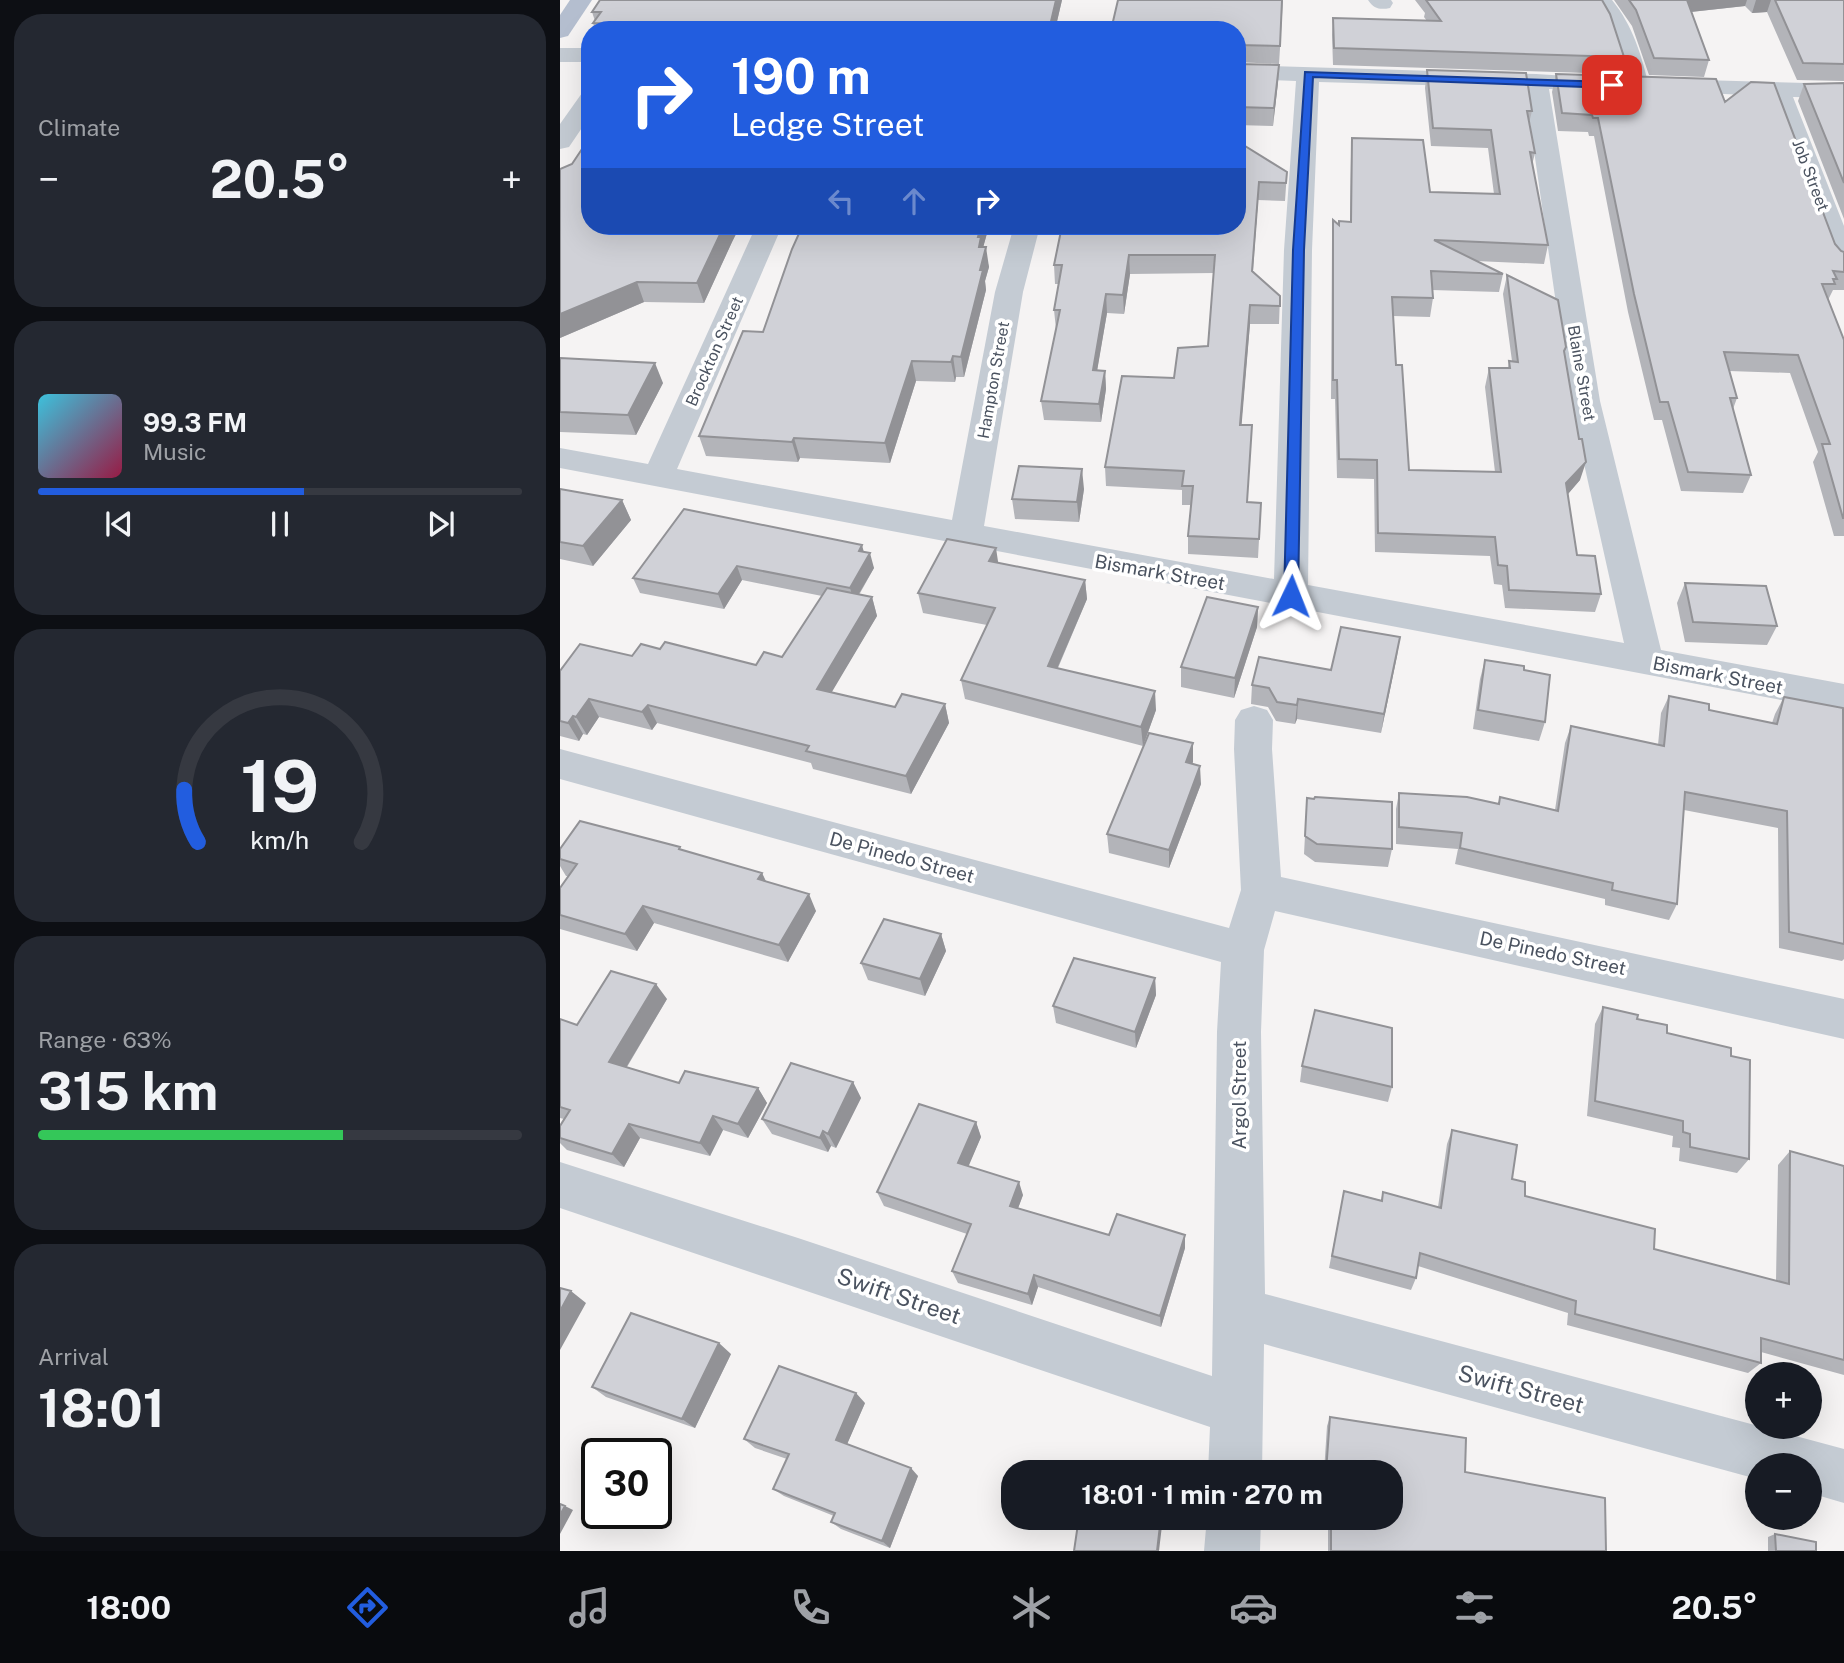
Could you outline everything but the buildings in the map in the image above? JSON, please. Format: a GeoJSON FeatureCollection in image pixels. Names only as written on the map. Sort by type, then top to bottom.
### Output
{"type":"FeatureCollection","features":[{"type":"Feature","properties":{"kind":"main road"},"geometry":{"type":"LineString","coordinates":[[560,31],[581,0]]}},
{"type":"Feature","properties":{"kind":"street"},"geometry":{"type":"LineString","coordinates":[[1601,0],[1622,30],[1637,86]]}},
{"type":"Feature","properties":{"kind":"street"},"geometry":{"type":"LineString","coordinates":[[560,55],[581,55]]}},
{"type":"Feature","properties":{"kind":"street"},"geometry":{"type":"LineString","coordinates":[[1246,72],[1844,91]]}},
{"type":"Feature","properties":{"kind":"street"},"geometry":{"type":"LineString","coordinates":[[1291,596],[1298,250],[1308,74]]}},
{"type":"Feature","properties":{"kind":"street","name":"Blaine Street"},"geometry":{"type":"LineString","coordinates":[[1535,81],[1585,401],[1646,662]]}},
{"type":"Feature","properties":{"kind":"street","name":"Job Street"},"geometry":{"type":"LineString","coordinates":[[1778,89],[1844,261]]}},
{"type":"Feature","properties":{"kind":"street"},"geometry":{"type":"LineString","coordinates":[[560,142],[581,111]]}},
{"type":"Feature","properties":{"kind":"street","name":"Brockton Street"},"geometry":{"type":"LineString","coordinates":[[658,476],[765,235]]}},
{"type":"Feature","properties":{"kind":"street","name":"Hampton Street"},"geometry":{"type":"LineString","coordinates":[[966,536],[1009,292],[1025,235]]}},
{"type":"Feature","properties":{"kind":"street","name":"Bismark Street"},"geometry":{"type":"LineString","coordinates":[[560,458],[1844,698]]}},
{"type":"Feature","properties":{"kind":"street","name":"Argol Street"},"geometry":{"type":"LineString","coordinates":[[1235,1460],[1240,1312],[1238,1057],[1243,950],[1261,890],[1253,749],[1254,720]]}},
{"type":"Feature","properties":{"kind":"street","name":"De Pinedo Street"},"geometry":{"type":"LineString","coordinates":[[560,764],[1243,950]]}},
{"type":"Feature","properties":{"kind":"street","name":"De Pinedo Street"},"geometry":{"type":"LineString","coordinates":[[1261,890],[1844,1019]]}},
{"type":"Feature","properties":{"kind":"street","name":"Swift Street"},"geometry":{"type":"LineString","coordinates":[[560,1185],[1237,1410]]}},
{"type":"Feature","properties":{"kind":"street","name":"Swift Street"},"geometry":{"type":"LineString","coordinates":[[1240,1312],[1758,1453]]}},
{"type":"Feature","properties":{"kind":"street"},"geometry":{"type":"LineString","coordinates":[[1822,1470],[1844,1476]]}},
{"type":"Feature","properties":{"kind":"street"},"geometry":{"type":"LineString","coordinates":[[1232,1551],[1233,1530]]}},
{"type":"Feature","properties":{"kind":"route"},"geometry":{"type":"LineString","coordinates":[[1291,596],[1298,250],[1308,74],[1612,85]]}}]}
